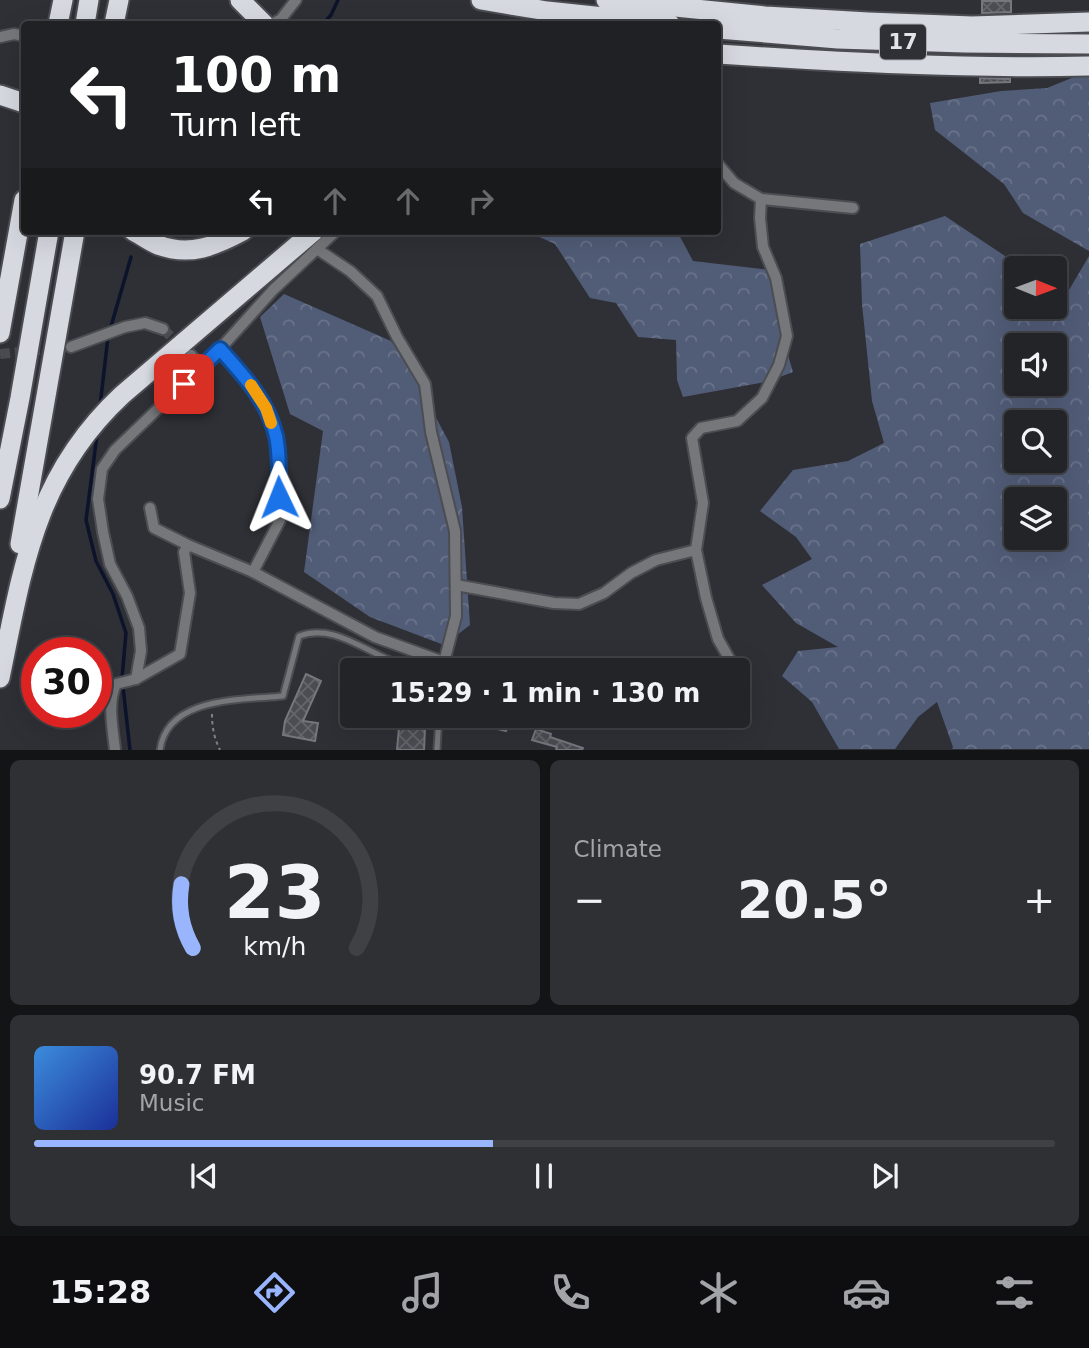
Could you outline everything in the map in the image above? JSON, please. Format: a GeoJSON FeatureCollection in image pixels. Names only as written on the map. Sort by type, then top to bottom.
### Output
{"type":"FeatureCollection","features":[{"type":"Feature","properties":{"kind":"highway"},"geometry":{"type":"LineString","coordinates":[[59,21],[63,0]]}},
{"type":"Feature","properties":{"kind":"highway"},"geometry":{"type":"LineString","coordinates":[[86,21],[89,0]]}},
{"type":"Feature","properties":{"kind":"highway"},"geometry":{"type":"LineString","coordinates":[[115,21],[119,0]]}},
{"type":"Feature","properties":{"kind":"highway"},"geometry":{"type":"LineString","coordinates":[[240,0],[264,21]]}},
{"type":"Feature","properties":{"kind":"highway"},"geometry":{"type":"LineString","coordinates":[[481,0],[547,11],[642,21]]}},
{"type":"Feature","properties":{"kind":"highway","name":"17"},"geometry":{"type":"LineString","coordinates":[[606,0],[765,16],[881,22],[972,26],[1089,22]]}},
{"type":"Feature","properties":{"kind":"highway","name":"17"},"geometry":{"type":"LineString","coordinates":[[721,29],[850,40],[1089,44]]}},
{"type":"Feature","properties":{"kind":"highway"},"geometry":{"type":"LineString","coordinates":[[721,54],[999,66],[1089,66]]}},
{"type":"Feature","properties":{"kind":"highway"},"geometry":{"type":"LineString","coordinates":[[3,96],[21,102]]}},
{"type":"Feature","properties":{"kind":"highway"},"geometry":{"type":"LineString","coordinates":[[0,333],[21,217]]}},
{"type":"Feature","properties":{"kind":"highway"},"geometry":{"type":"LineString","coordinates":[[0,499],[48,235]]}},
{"type":"Feature","properties":{"kind":"highway"},"geometry":{"type":"LineString","coordinates":[[0,663],[74,235]]}},
{"type":"Feature","properties":{"kind":"highway"},"geometry":{"type":"LineString","coordinates":[[140,235],[159,245],[187,251],[217,245],[236,235]]}},
{"type":"Feature","properties":{"kind":"highway"},"geometry":{"type":"LineString","coordinates":[[0,678],[24,563],[42,509],[65,464],[88,431],[128,389],[315,240]]}},
{"type":"Feature","properties":{"kind":"street"},"geometry":{"type":"LineString","coordinates":[[274,21],[281,19],[296,0]]}},
{"type":"Feature","properties":{"kind":"street"},"geometry":{"type":"LineString","coordinates":[[0,37],[21,35]]}},
{"type":"Feature","properties":{"kind":"street"},"geometry":{"type":"LineString","coordinates":[[721,168],[734,183],[761,199],[853,208]]}},
{"type":"Feature","properties":{"kind":"street"},"geometry":{"type":"LineString","coordinates":[[729,658],[718,639],[696,550],[703,503],[692,438],[701,428],[737,421],[762,398],[779,365],[787,336],[776,278],[763,247],[761,199]]}},
{"type":"Feature","properties":{"kind":"street"},"geometry":{"type":"LineString","coordinates":[[134,680],[141,652],[139,628],[127,596],[110,564],[98,499],[102,469],[115,450],[220,349],[315,240],[377,296],[425,384],[431,432],[455,531],[456,616],[445,658]]}},
{"type":"Feature","properties":{"kind":"street"},"geometry":{"type":"LineString","coordinates":[[71,347],[125,327],[145,323],[163,329]]}},
{"type":"Feature","properties":{"kind":"street"},"geometry":{"type":"LineString","coordinates":[[220,349],[248,380],[266,408],[276,437],[280,520],[253,572]]}},
{"type":"Feature","properties":{"kind":"street"},"geometry":{"type":"LineString","coordinates":[[191,355],[201,367]]}},
{"type":"Feature","properties":{"kind":"street"},"geometry":{"type":"LineString","coordinates":[[150,508],[155,528],[253,572],[375,637],[424,658]]}},
{"type":"Feature","properties":{"kind":"street"},"geometry":{"type":"LineString","coordinates":[[115,750],[112,713],[113,691],[117,684],[134,680],[180,654],[190,593],[184,552],[188,545]]}},
{"type":"Feature","properties":{"kind":"street"},"geometry":{"type":"LineString","coordinates":[[456,585],[554,603],[579,604],[604,593],[631,573],[656,560],[696,550]]}},
{"type":"Feature","properties":{"kind":"lane"},"geometry":{"type":"LineString","coordinates":[[160,750],[166,731],[195,708],[213,702],[282,696],[299,636],[309,632],[323,632],[340,636],[385,658]]}},
{"type":"Feature","properties":{"kind":"lane"},"geometry":{"type":"LineString","coordinates":[[437,750],[438,728]]}},
{"type":"Feature","properties":{"kind":"path"},"geometry":{"type":"LineString","coordinates":[[213,702],[212,727],[220,750]]}},
{"type":"Feature","properties":{"kind":"green space"},"geometry":{"type":"Polygon","coordinates":[[[1089,71],[1089,251],[1023,213],[1004,184],[935,130],[930,103],[1001,91],[1047,88],[1089,71]]]}},
{"type":"Feature","properties":{"kind":"green space"},"geometry":{"type":"Polygon","coordinates":[[[945,216],[1005,256],[1004,319],[1067,319],[1068,292],[1089,256],[1089,749],[952,749],[937,702],[918,717],[895,749],[839,749],[812,702],[782,676],[798,651],[838,647],[796,623],[762,585],[812,559],[796,537],[760,511],[793,470],[848,461],[884,443],[872,401],[862,304],[860,244],[945,216]]]}},
{"type":"Feature","properties":{"kind":"green space"},"geometry":{"type":"Polygon","coordinates":[[[535,235],[679,235],[693,261],[770,270],[778,321],[793,372],[766,382],[683,397],[677,380],[676,340],[638,337],[616,303],[590,298],[555,244],[535,235]]]}},
{"type":"Feature","properties":{"kind":"green space"},"geometry":{"type":"Polygon","coordinates":[[[284,294],[391,341],[405,360],[449,442],[462,507],[470,625],[444,645],[370,617],[304,572],[323,431],[290,414],[260,317],[284,294]]]}},
{"type":"Feature","properties":{"kind":"building"},"geometry":{"type":"Polygon","coordinates":[[[982,1],[1011,1],[1011,12],[982,13],[982,1]]]}},
{"type":"Feature","properties":{"kind":"building"},"geometry":{"type":"Polygon","coordinates":[[[980,78],[1010,79],[1010,82],[980,83],[980,78]]]}},
{"type":"Feature","properties":{"kind":"building"},"geometry":{"type":"Polygon","coordinates":[[[306,674],[321,681],[303,721],[318,723],[315,741],[283,735],[285,721],[306,674]]]}},
{"type":"Feature","properties":{"kind":"building"},"geometry":{"type":"Polygon","coordinates":[[[399,728],[427,728],[424,750],[397,750],[399,728]]]}},
{"type":"Feature","properties":{"kind":"building"},"geometry":{"type":"Polygon","coordinates":[[[536,729],[551,734],[550,737],[583,748],[556,750],[557,747],[532,740],[536,729]]]}},
{"type":"Feature","properties":{"kind":"waterway"},"geometry":{"type":"LineString","coordinates":[[326,21],[338,0]]}},
{"type":"Feature","properties":{"kind":"waterway"},"geometry":{"type":"LineString","coordinates":[[16,91],[21,92]]}},
{"type":"Feature","properties":{"kind":"waterway"},"geometry":{"type":"LineString","coordinates":[[110,330],[131,257]]}},
{"type":"Feature","properties":{"kind":"waterway"},"geometry":{"type":"LineString","coordinates":[[100,406],[108,337]]}},
{"type":"Feature","properties":{"kind":"waterway"},"geometry":{"type":"LineString","coordinates":[[97,435],[86,520],[96,561],[113,594],[126,633],[122,678],[130,750]]}},
{"type":"Feature","properties":{"kind":"tunnel"},"geometry":{"type":"LineString","coordinates":[[163,329],[184,349]]}},
{"type":"Feature","properties":{"kind":"tunnel"},"geometry":{"type":"LineString","coordinates":[[0,354],[71,347]]}},
{"type":"Feature","properties":{"kind":"slow traffic"},"geometry":{"type":"LineString","coordinates":[[251,385],[266,408],[271,423]]}},
{"type":"Feature","properties":{"kind":"route"},"geometry":{"type":"LineString","coordinates":[[184,384],[220,349],[248,380],[266,408],[276,437],[279,497]]}}]}
